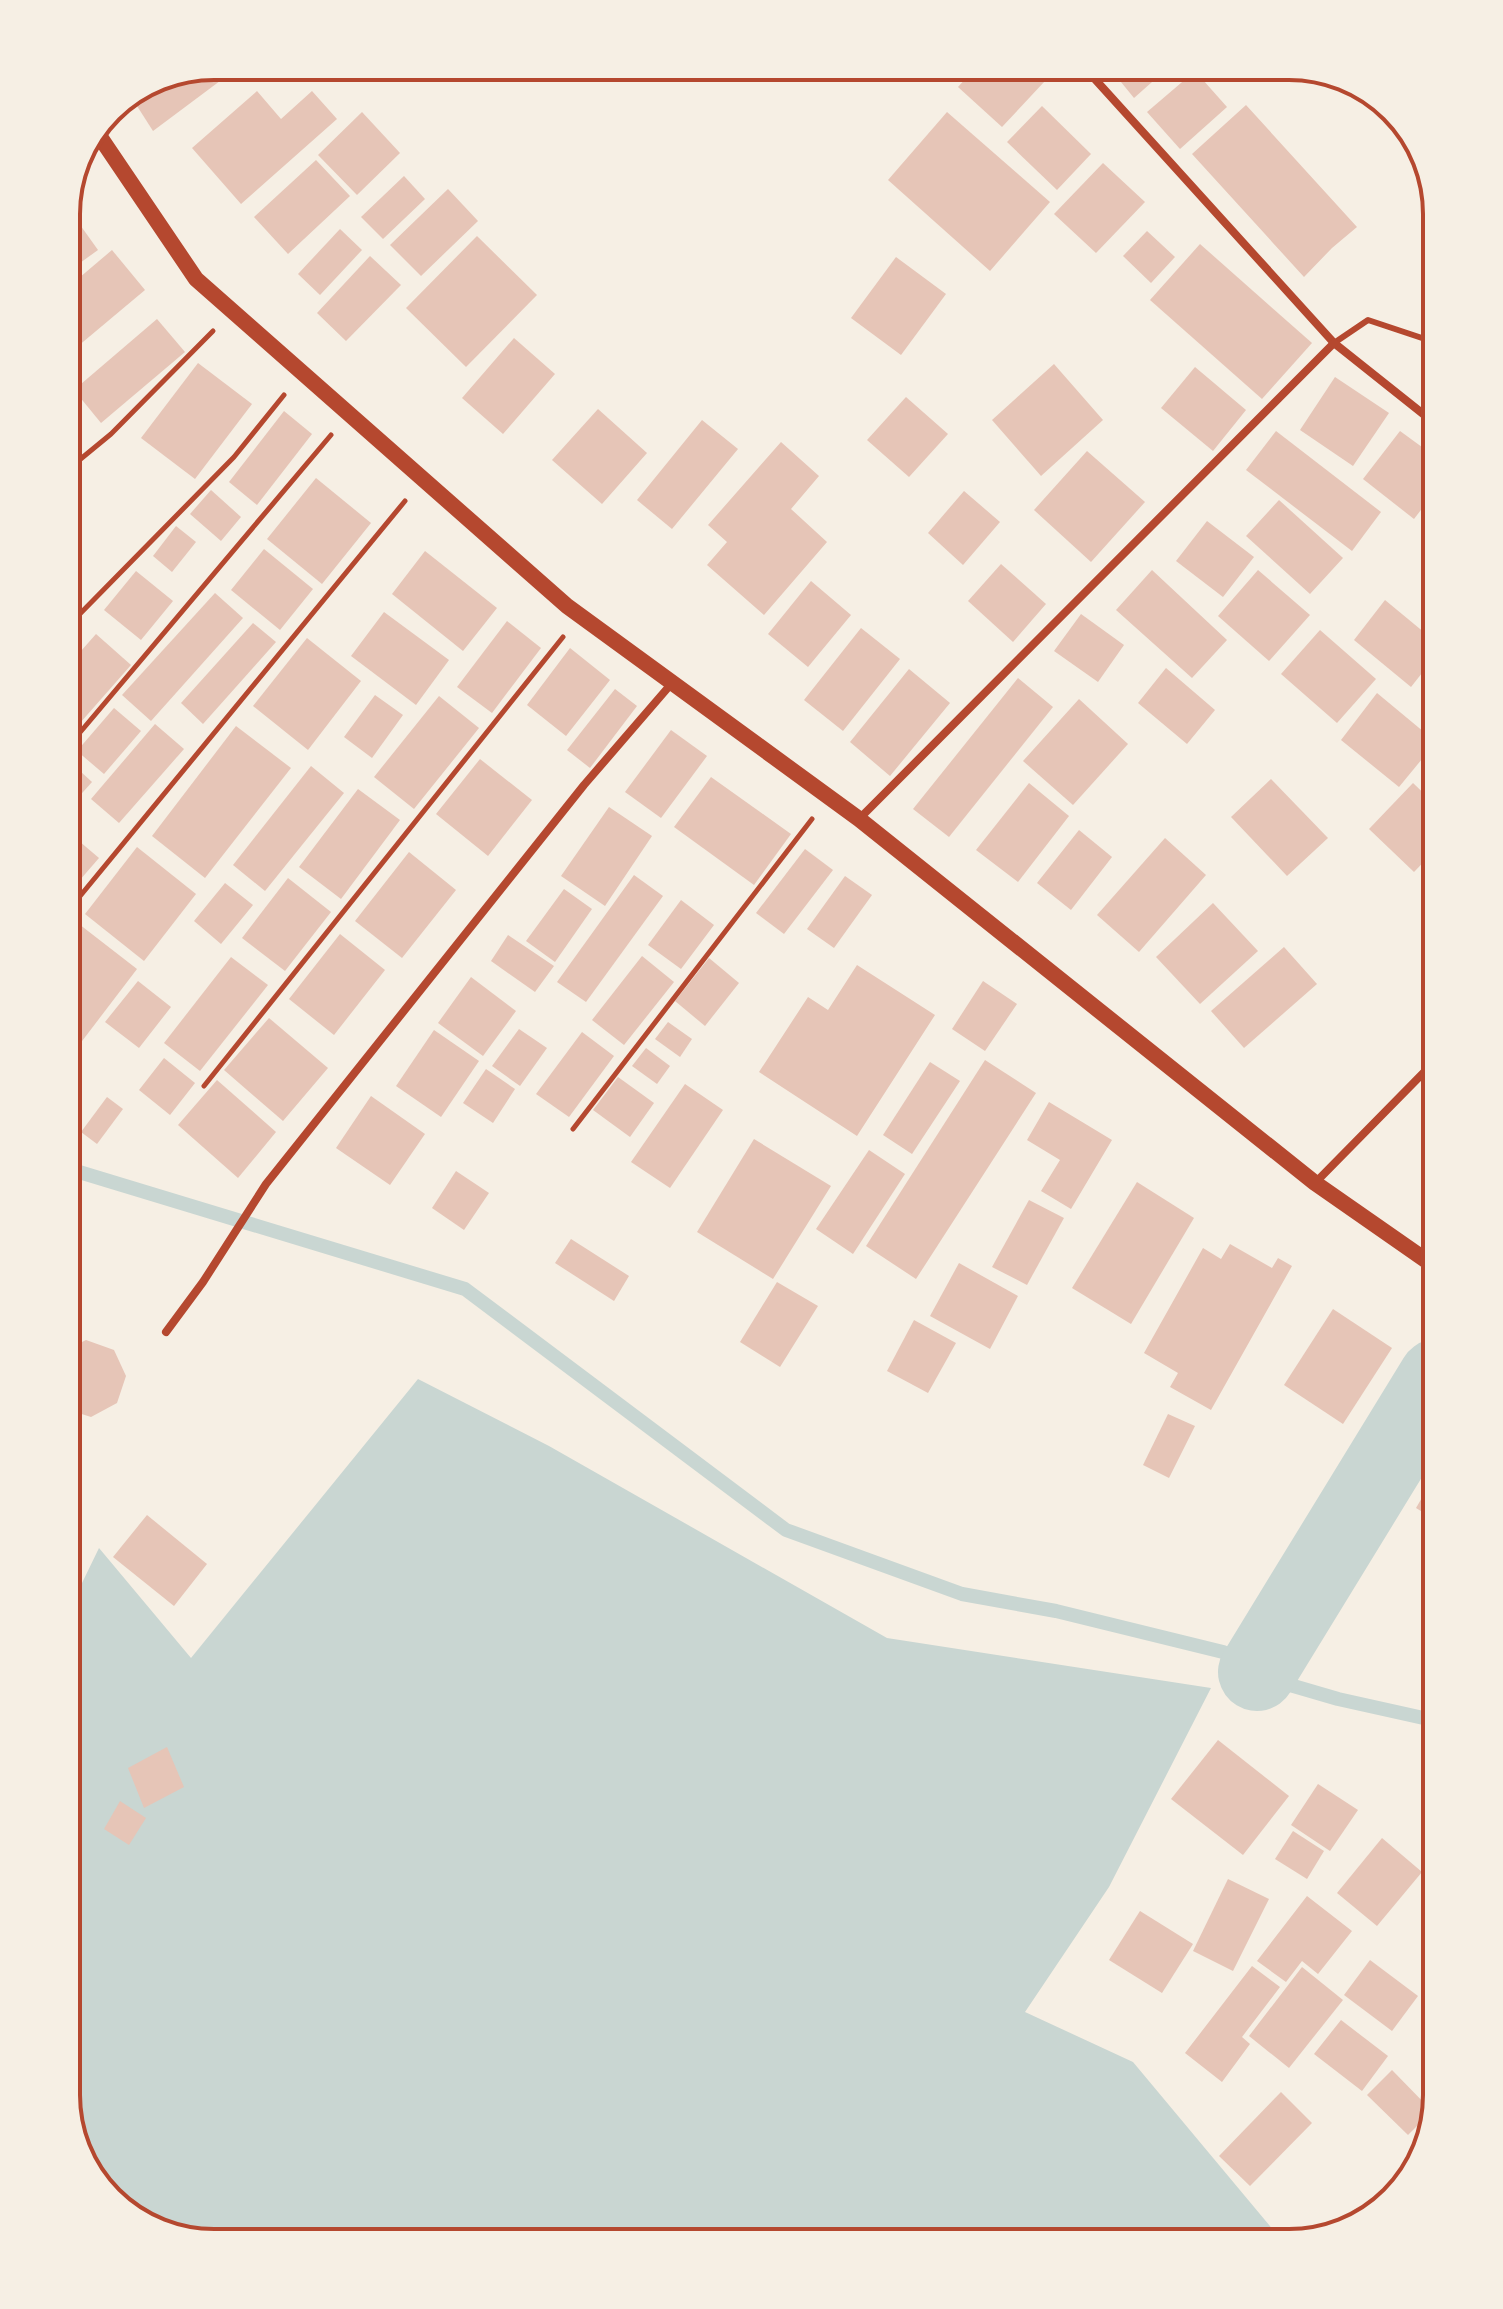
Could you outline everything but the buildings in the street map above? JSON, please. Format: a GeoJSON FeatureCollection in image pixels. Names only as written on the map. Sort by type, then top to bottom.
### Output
{"type":"FeatureCollection","features":[{"type":"Feature","properties":{"kind":"main road"},"geometry":{"type":"LineString","coordinates":[[103,141],[196,279],[580,615],[859,819],[1315,1183],[1423,1258]]}},
{"type":"Feature","properties":{"kind":"street"},"geometry":{"type":"LineString","coordinates":[[1096,80],[1334,343],[1423,414]]}},
{"type":"Feature","properties":{"kind":"street"},"geometry":{"type":"LineString","coordinates":[[859,819],[1334,343]]}},
{"type":"Feature","properties":{"kind":"street"},"geometry":{"type":"LineString","coordinates":[[166,1332],[203,1282],[266,1184],[584,785],[672,683]]}},
{"type":"Feature","properties":{"kind":"street"},"geometry":{"type":"LineString","coordinates":[[1315,1183],[1423,1073]]}},
{"type":"Feature","properties":{"kind":"lane"},"geometry":{"type":"LineString","coordinates":[[1334,343],[1368,320],[1423,338]]}},
{"type":"Feature","properties":{"kind":"path"},"geometry":{"type":"LineString","coordinates":[[80,459],[111,434],[233,312]]}},
{"type":"Feature","properties":{"kind":"path"},"geometry":{"type":"LineString","coordinates":[[80,614],[234,457],[302,373]]}},
{"type":"Feature","properties":{"kind":"path"},"geometry":{"type":"LineString","coordinates":[[80,732],[349,414]]}},
{"type":"Feature","properties":{"kind":"path"},"geometry":{"type":"LineString","coordinates":[[80,896],[423,479]]}},
{"type":"Feature","properties":{"kind":"path"},"geometry":{"type":"LineString","coordinates":[[204,1086],[580,615]]}},
{"type":"Feature","properties":{"kind":"path"},"geometry":{"type":"LineString","coordinates":[[573,1129],[829,797]]}},
{"type":"Feature","properties":{"kind":"shaded area"},"geometry":{"type":"Polygon","coordinates":[[[418,1379],[549,1446],[887,1638],[1211,1688],[1109,1887],[1025,2012],[1133,2062],[1272,2229],[206,2229],[171,2222],[155,2215],[126,2196],[103,2169],[87,2138],[80,2095],[80,1587],[99,1548],[191,1658],[418,1379]]]}},
{"type":"Feature","properties":{"kind":"waterway"},"geometry":{"type":"LineString","coordinates":[[80,1172],[465,1289],[786,1530],[962,1594],[1056,1611],[1223,1652],[1257,1672],[1290,1685],[1423,1718]]}},
{"type":"Feature","properties":{"kind":"waterway"},"geometry":{"type":"LineString","coordinates":[[1257,1672],[1423,1401]]}}]}
